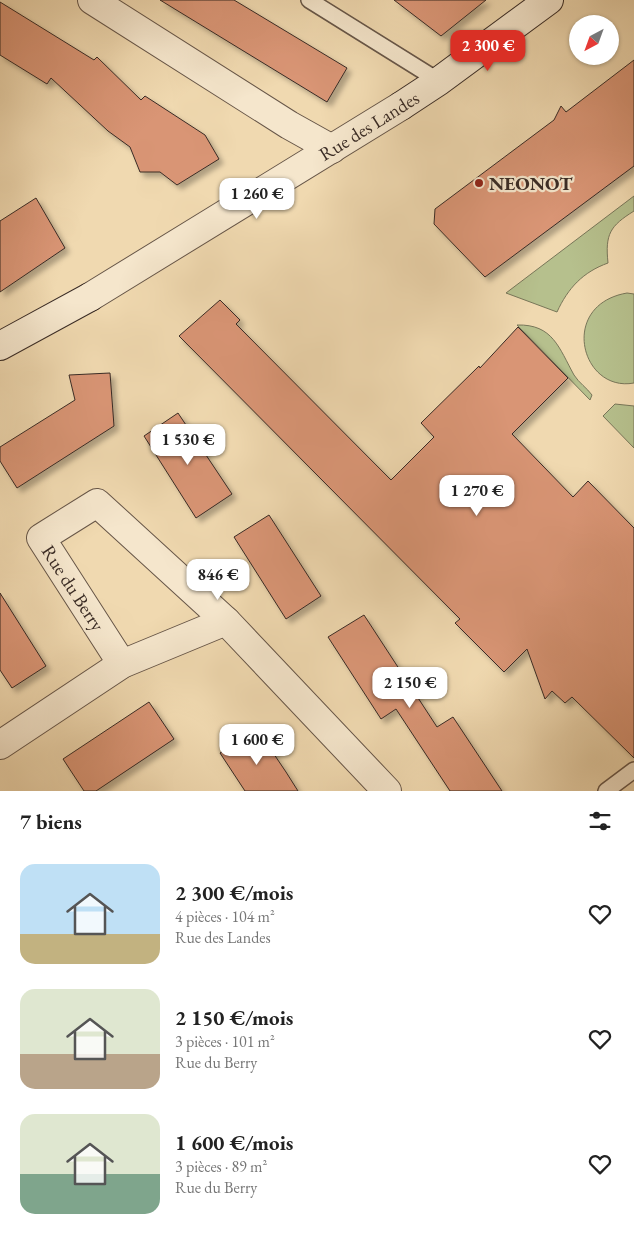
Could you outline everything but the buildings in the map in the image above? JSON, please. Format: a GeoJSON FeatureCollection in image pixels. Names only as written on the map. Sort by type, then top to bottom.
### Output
{"type":"FeatureCollection","features":[{"type":"Feature","properties":{"kind":"street"},"geometry":{"type":"LineString","coordinates":[[92,0],[289,125],[332,149]]}},
{"type":"Feature","properties":{"kind":"street","name":"Rue des Landes"},"geometry":{"type":"LineString","coordinates":[[0,346],[90,298],[401,106],[439,81],[550,0]]}},
{"type":"Feature","properties":{"kind":"street","name":"Rue du Berry"},"geometry":{"type":"LineString","coordinates":[[122,664],[41,538],[97,503],[226,621],[387,791]]}},
{"type":"Feature","properties":{"kind":"street"},"geometry":{"type":"LineString","coordinates":[[0,745],[122,664],[226,621]]}},
{"type":"Feature","properties":{"kind":"lane"},"geometry":{"type":"LineString","coordinates":[[309,0],[439,81]]}},
{"type":"Feature","properties":{"kind":"lane"},"geometry":{"type":"LineString","coordinates":[[606,791],[632,775]]}},
{"type":"Feature","properties":{"kind":"green space"},"geometry":{"type":"Polygon","coordinates":[[[634,196],[634,211],[619,221],[611,232],[607,245],[608,263],[591,271],[577,282],[566,295],[557,312],[506,293],[634,196]]]}},
{"type":"Feature","properties":{"kind":"green space"},"geometry":{"type":"Polygon","coordinates":[[[627,293],[634,294],[634,383],[616,382],[601,375],[590,362],[585,346],[585,329],[592,314],[605,301],[627,293]]]}},
{"type":"Feature","properties":{"kind":"green space"},"geometry":{"type":"Polygon","coordinates":[[[517,325],[539,329],[553,339],[578,381],[592,395],[590,400],[517,325]]]}},
{"type":"Feature","properties":{"kind":"green space"},"geometry":{"type":"Polygon","coordinates":[[[615,404],[634,406],[634,448],[603,416],[615,404]]]}},
{"type":"Feature","properties":{"kind":"place","name":"NEONOT"},"geometry":{"type":"Point","coordinates":[479,183]}}]}
